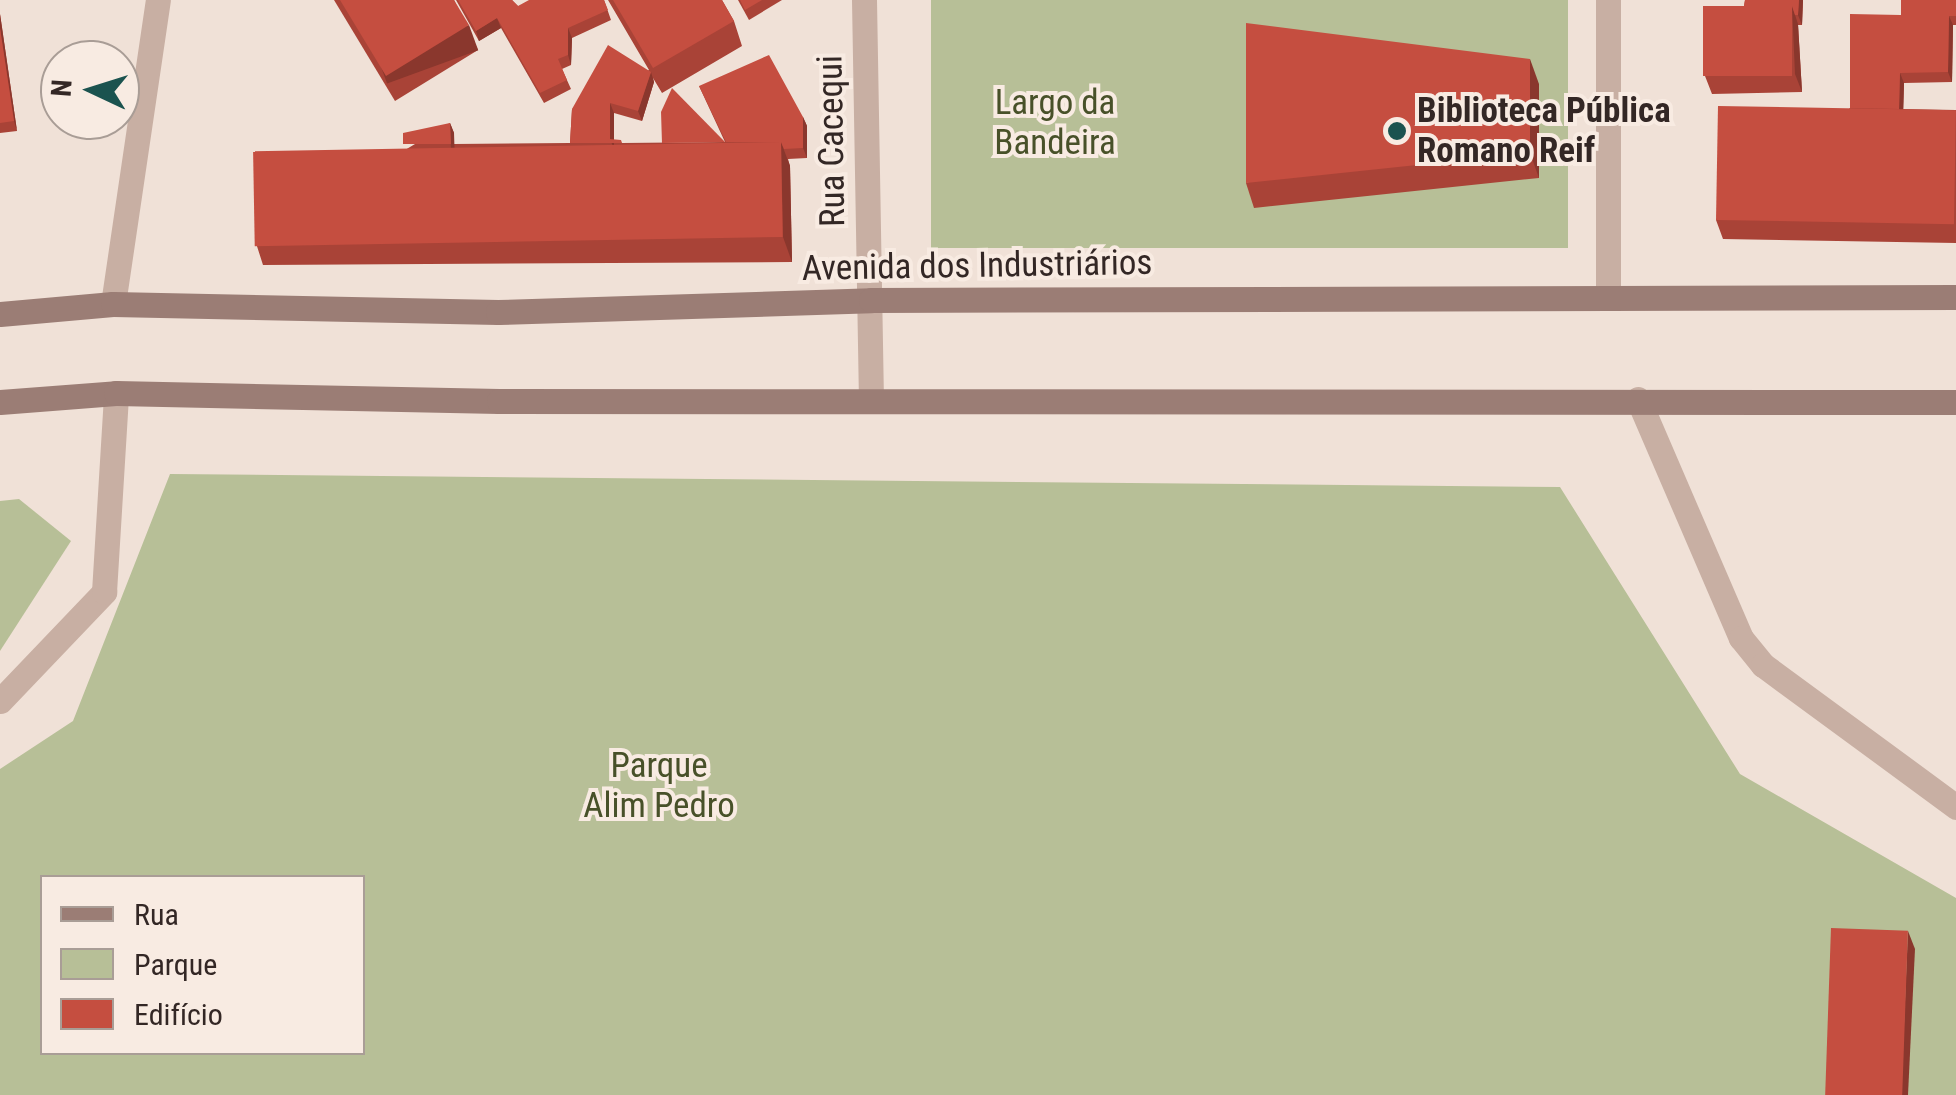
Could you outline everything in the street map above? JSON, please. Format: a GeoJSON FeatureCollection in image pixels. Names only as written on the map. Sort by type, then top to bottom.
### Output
{"type":"FeatureCollection","features":[{"type":"Feature","properties":{"kind":"street"},"geometry":{"type":"LineString","coordinates":[[113,304],[158,0]]}},
{"type":"Feature","properties":{"kind":"street","name":"Rua Cacequi"},"geometry":{"type":"LineString","coordinates":[[864,0],[871,399]]}},
{"type":"Feature","properties":{"kind":"street"},"geometry":{"type":"LineString","coordinates":[[1608,0],[1608,296]]}},
{"type":"Feature","properties":{"kind":"street","name":"Avenida dos Industriários"},"geometry":{"type":"LineString","coordinates":[[0,314],[113,304],[498,312],[871,300],[1956,297]]}},
{"type":"Feature","properties":{"kind":"street"},"geometry":{"type":"LineString","coordinates":[[0,701],[104,592],[116,393]]}},
{"type":"Feature","properties":{"kind":"street"},"geometry":{"type":"LineString","coordinates":[[0,402],[116,393],[1956,402]]}},
{"type":"Feature","properties":{"kind":"street"},"geometry":{"type":"LineString","coordinates":[[1638,399],[1752,652],[1789,690],[1956,807]]}},
{"type":"Feature","properties":{"kind":"green space","name":"Largo da Bandeira"},"geometry":{"type":"Polygon","coordinates":[[[931,0],[1568,0],[1568,248],[931,248],[931,0]]]}},
{"type":"Feature","properties":{"kind":"green space","name":"Parque Alim Pedro"},"geometry":{"type":"Polygon","coordinates":[[[170,474],[1560,487],[1740,774],[1956,898],[1956,1095],[0,1095],[0,769],[73,721],[170,474]]]}},
{"type":"Feature","properties":{"kind":"green space"},"geometry":{"type":"Polygon","coordinates":[[[19,499],[71,541],[0,651],[0,501],[19,499]]]}},
{"type":"Feature","properties":{"kind":"building"},"geometry":{"type":"Polygon","coordinates":[[[340,0],[454,0],[469,25],[386,76],[340,0]]]}},
{"type":"Feature","properties":{"kind":"building"},"geometry":{"type":"Polygon","coordinates":[[[458,0],[512,0],[518,6],[529,0],[604,0],[608,10],[568,28],[568,55],[558,59],[567,80],[540,93],[497,18],[476,31],[458,0]]]}},
{"type":"Feature","properties":{"kind":"building"},"geometry":{"type":"Polygon","coordinates":[[[613,0],[722,0],[734,21],[653,68],[613,0]]]}},
{"type":"Feature","properties":{"kind":"building"},"geometry":{"type":"Polygon","coordinates":[[[740,0],[762,0],[745,10],[740,0]]]}},
{"type":"Feature","properties":{"kind":"building"},"geometry":{"type":"Polygon","coordinates":[[[1745,0],[1799,0],[1798,15],[1792,6],[1744,6],[1745,0]]]}},
{"type":"Feature","properties":{"kind":"building"},"geometry":{"type":"Polygon","coordinates":[[[1901,0],[1956,0],[1956,16],[1949,16],[1948,72],[1900,73],[1899,109],[1850,108],[1850,14],[1901,15],[1901,0]]]}},
{"type":"Feature","properties":{"kind":"building"},"geometry":{"type":"Polygon","coordinates":[[[1703,6],[1792,6],[1792,76],[1703,76],[1703,6]]]}},
{"type":"Feature","properties":{"kind":"building","name":"Biblioteca Pública Romano Reif"},"geometry":{"type":"Polygon","coordinates":[[[1246,23],[1530,59],[1530,153],[1246,183],[1246,23]]]}},
{"type":"Feature","properties":{"kind":"building"},"geometry":{"type":"Polygon","coordinates":[[[0,28],[14,121],[0,123],[0,28]]]}},
{"type":"Feature","properties":{"kind":"building"},"geometry":{"type":"Polygon","coordinates":[[[608,45],[651,72],[638,111],[610,103],[610,139],[622,143],[570,143],[572,109],[608,45]]]}},
{"type":"Feature","properties":{"kind":"building"},"geometry":{"type":"Polygon","coordinates":[[[769,55],[803,117],[803,148],[784,149],[781,142],[726,142],[699,86],[769,55]]]}},
{"type":"Feature","properties":{"kind":"building"},"geometry":{"type":"Polygon","coordinates":[[[672,88],[725,142],[662,143],[661,112],[672,88]]]}},
{"type":"Feature","properties":{"kind":"building"},"geometry":{"type":"Polygon","coordinates":[[[1718,106],[1956,110],[1954,224],[1716,220],[1718,106]]]}},
{"type":"Feature","properties":{"kind":"building"},"geometry":{"type":"Polygon","coordinates":[[[450,123],[451,144],[403,144],[403,133],[450,123]]]}},
{"type":"Feature","properties":{"kind":"building"},"geometry":{"type":"Polygon","coordinates":[[[781,142],[783,237],[255,246],[253,151],[781,142]]]}},
{"type":"Feature","properties":{"kind":"building"},"geometry":{"type":"Polygon","coordinates":[[[1831,928],[1908,931],[1902,1095],[1825,1095],[1831,928]]]}},
{"type":"Feature","properties":{"kind":"place","name":"Biblioteca Pública Romano Reif"},"geometry":{"type":"Point","coordinates":[1397,131]}}]}
